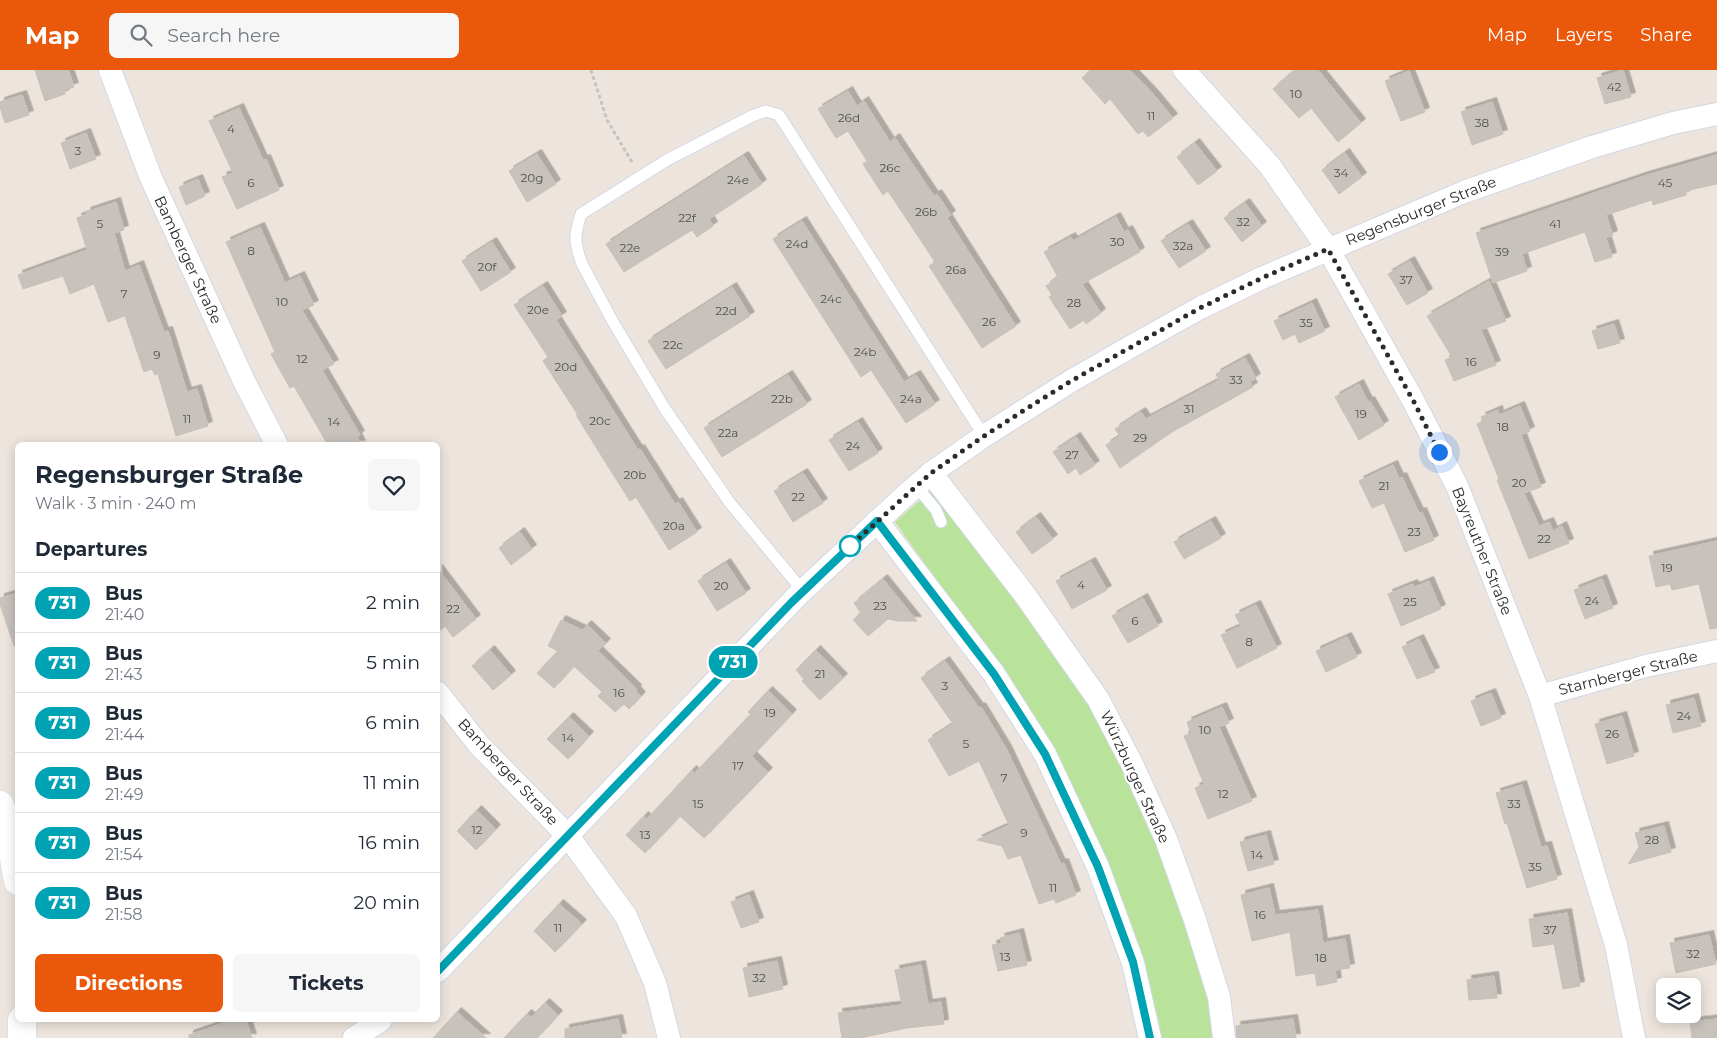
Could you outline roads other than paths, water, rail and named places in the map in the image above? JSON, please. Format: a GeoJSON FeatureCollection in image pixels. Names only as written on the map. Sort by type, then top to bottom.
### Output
{"type":"FeatureCollection","features":[{"type":"Feature","properties":{"kind":"street","name":"Bamberger Straße"},"geometry":{"type":"LineString","coordinates":[[110,70],[151,178],[244,381],[275,442]]}},
{"type":"Feature","properties":{"kind":"street","name":"Bayreuther Straße"},"geometry":{"type":"LineString","coordinates":[[1184,70],[1270,166],[1328,249],[1414,402],[1457,486],[1540,696],[1616,945],[1634,1038]]}},
{"type":"Feature","properties":{"kind":"street","name":"Regensburger Straße"},"geometry":{"type":"LineString","coordinates":[[440,969],[669,728],[803,591],[877,521],[924,480],[984,436],[1071,381],[1185,316],[1264,277],[1464,192],[1592,147],[1673,123],[1717,114]]}},
{"type":"Feature","properties":{"kind":"street","name":"Würzburger Straße"},"geometry":{"type":"LineString","coordinates":[[924,480],[1025,596],[1098,699],[1132,764],[1166,839],[1195,920],[1219,997],[1224,1038]]}},
{"type":"Feature","properties":{"kind":"street"},"geometry":{"type":"LineString","coordinates":[[877,521],[994,674],[1045,754],[1098,867],[1133,962],[1150,1038]]}},
{"type":"Feature","properties":{"kind":"street","name":"Starnberger Straße"},"geometry":{"type":"LineString","coordinates":[[1540,696],[1646,666],[1717,651]]}},
{"type":"Feature","properties":{"kind":"street","name":"Bamberger Straße"},"geometry":{"type":"LineString","coordinates":[[440,696],[479,745],[568,836],[626,916],[655,983],[669,1038]]}},
{"type":"Feature","properties":{"kind":"street"},"geometry":{"type":"LineString","coordinates":[[0,806],[9,831],[15,864]]}},
{"type":"Feature","properties":{"kind":"street"},"geometry":{"type":"LineString","coordinates":[[22,1022],[22,1038]]}},
{"type":"Feature","properties":{"kind":"street"},"geometry":{"type":"LineString","coordinates":[[354,1038],[378,1022]]}},
{"type":"Feature","properties":{"kind":"lane"},"geometry":{"type":"LineString","coordinates":[[803,591],[730,503],[661,404],[582,264],[575,246],[576,229],[581,214],[667,160],[752,116],[766,111],[779,115],[984,436]]}},
{"type":"Feature","properties":{"kind":"lane"},"geometry":{"type":"LineString","coordinates":[[924,480],[941,522]]}}]}
